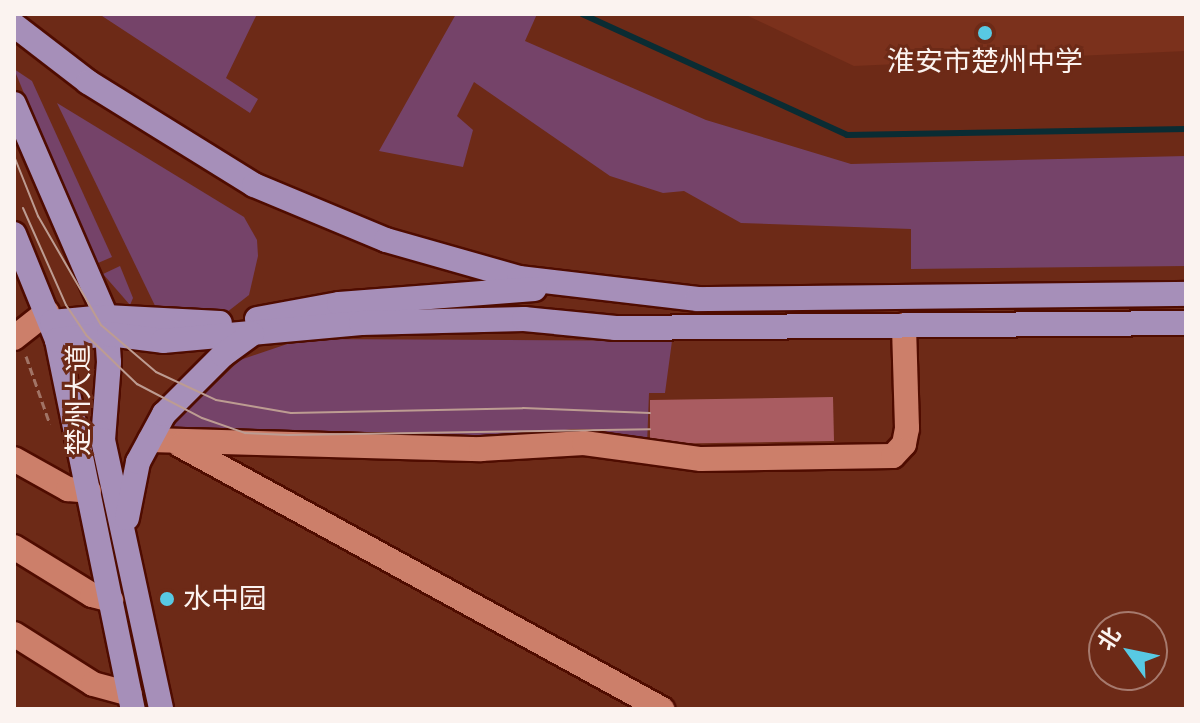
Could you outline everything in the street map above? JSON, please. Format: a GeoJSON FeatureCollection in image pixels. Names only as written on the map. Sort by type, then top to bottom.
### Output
{"type":"FeatureCollection","features":[{"type":"Feature","properties":{"kind":"main road"},"geometry":{"type":"LineString","coordinates":[[14,25],[75,74],[179,142],[308,209],[453,263],[519,278],[596,284],[698,299],[1186,294]]}},
{"type":"Feature","properties":{"kind":"main road","name":"楚州大道"},"geometry":{"type":"LineString","coordinates":[[14,104],[107,326],[103,440],[161,709]]}},
{"type":"Feature","properties":{"kind":"main road","name":"楚州大道"},"geometry":{"type":"LineString","coordinates":[[14,234],[52,325],[131,702]]}},
{"type":"Feature","properties":{"kind":"main road"},"geometry":{"type":"LineString","coordinates":[[52,325],[234,323],[339,304],[596,284]]}},
{"type":"Feature","properties":{"kind":"main road"},"geometry":{"type":"LineString","coordinates":[[1043,295],[1047,324]]}},
{"type":"Feature","properties":{"kind":"main road"},"geometry":{"type":"LineString","coordinates":[[107,326],[163,341],[361,323],[524,319],[616,328],[1186,323]]}},
{"type":"Feature","properties":{"kind":"main road"},"geometry":{"type":"LineString","coordinates":[[125,546],[128,493],[150,440],[171,405],[254,333]]}},
{"type":"Feature","properties":{"kind":"street"},"geometry":{"type":"LineString","coordinates":[[14,338],[52,325]]}},
{"type":"Feature","properties":{"kind":"street"},"geometry":{"type":"LineString","coordinates":[[150,440],[481,449],[584,443],[701,459],[893,456],[904,444],[907,428],[904,325]]}},
{"type":"Feature","properties":{"kind":"street"},"geometry":{"type":"LineString","coordinates":[[176,443],[662,709]]}},
{"type":"Feature","properties":{"kind":"street"},"geometry":{"type":"LineString","coordinates":[[14,459],[68,489],[89,491]]}},
{"type":"Feature","properties":{"kind":"street"},"geometry":{"type":"LineString","coordinates":[[14,547],[92,595],[111,600]]}},
{"type":"Feature","properties":{"kind":"street"},"geometry":{"type":"LineString","coordinates":[[14,634],[93,684],[131,702]]}},
{"type":"Feature","properties":{"kind":"shaded area"},"geometry":{"type":"Polygon","coordinates":[[[99,14],[257,14],[226,78],[258,99],[250,113],[99,14]]]}},
{"type":"Feature","properties":{"kind":"shaded area"},"geometry":{"type":"Polygon","coordinates":[[[456,14],[537,14],[525,41],[706,120],[851,164],[1186,156],[1186,266],[911,269],[911,229],[741,223],[684,191],[663,193],[610,176],[474,82],[457,116],[473,130],[463,167],[379,151],[456,14]]]}},
{"type":"Feature","properties":{"kind":"shaded area","name":"淮安市楚州中学"},"geometry":{"type":"Polygon","coordinates":[[[744,14],[1186,14],[1186,51],[854,66],[744,14]]]}},
{"type":"Feature","properties":{"kind":"shaded area"},"geometry":{"type":"Polygon","coordinates":[[[14,69],[32,81],[112,257],[98,263],[82,234],[14,69]]]}},
{"type":"Feature","properties":{"kind":"shaded area"},"geometry":{"type":"Polygon","coordinates":[[[57,103],[244,217],[257,240],[258,256],[249,295],[222,316],[159,314],[57,103]]]}},
{"type":"Feature","properties":{"kind":"shaded area"},"geometry":{"type":"Polygon","coordinates":[[[120,266],[133,298],[130,305],[103,274],[120,266]]]}},
{"type":"Feature","properties":{"kind":"shaded area"},"geometry":{"type":"Polygon","coordinates":[[[302,339],[672,341],[665,393],[649,393],[647,445],[186,433],[170,427],[240,360],[302,339]]]}},
{"type":"Feature","properties":{"kind":"building"},"geometry":{"type":"Polygon","coordinates":[[[833,397],[834,441],[650,444],[650,400],[833,397]]]}},
{"type":"Feature","properties":{"kind":"waterway"},"geometry":{"type":"LineString","coordinates":[[582,14],[847,135],[1186,129]]}},
{"type":"Feature","properties":{"kind":"tram line"},"geometry":{"type":"LineString","coordinates":[[14,156],[38,216],[101,325],[156,372],[216,400],[291,413],[523,408],[650,413]]}},
{"type":"Feature","properties":{"kind":"tram line"},"geometry":{"type":"LineString","coordinates":[[23,208],[66,305],[86,335],[137,384],[202,418],[245,433],[288,435],[650,429]]}},
{"type":"Feature","properties":{"kind":"place","name":"淮安市楚州中学"},"geometry":{"type":"Point","coordinates":[985,33]}},
{"type":"Feature","properties":{"kind":"place","name":"水中园"},"geometry":{"type":"Point","coordinates":[167,599]}}]}
